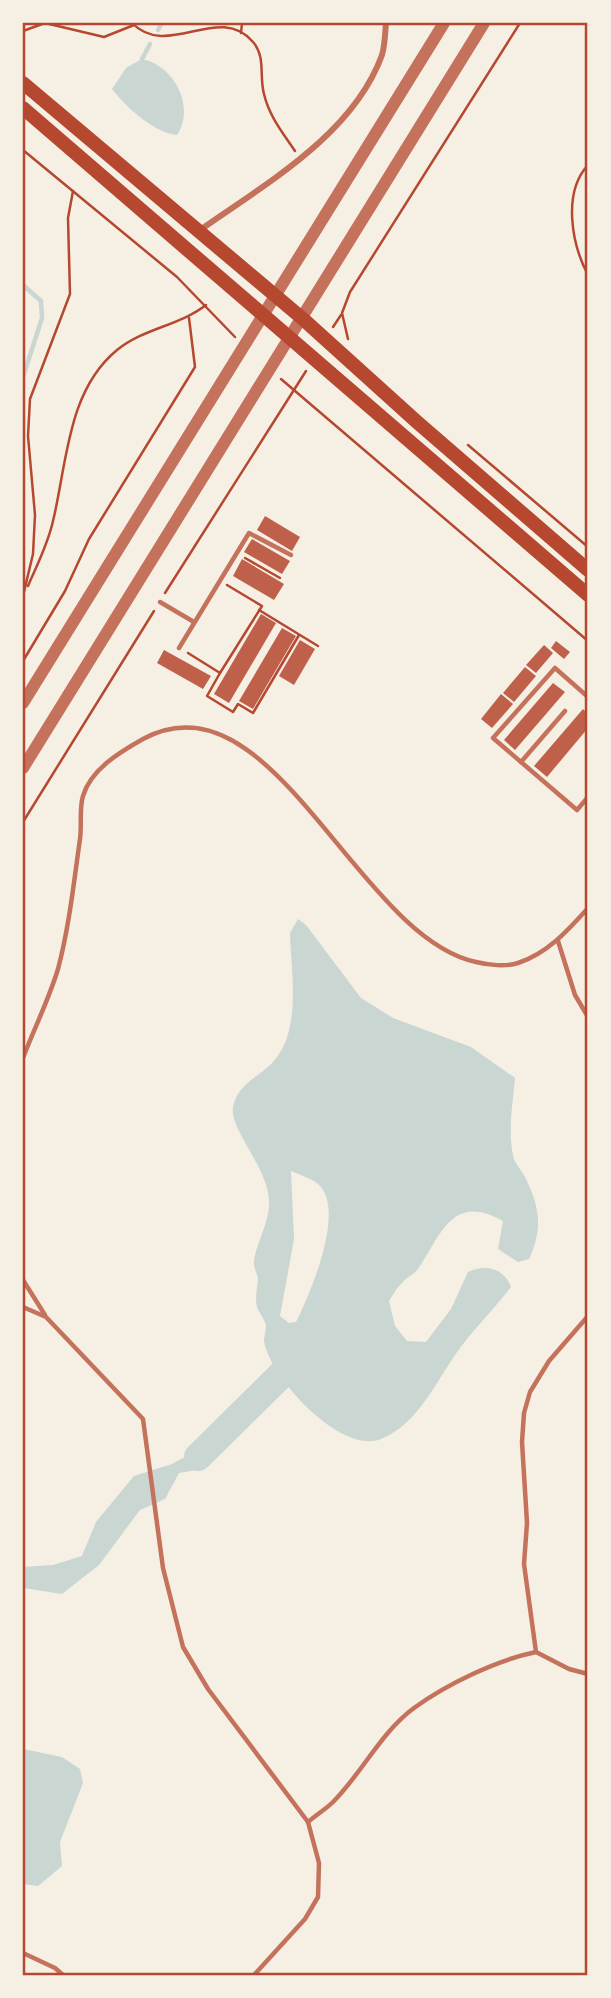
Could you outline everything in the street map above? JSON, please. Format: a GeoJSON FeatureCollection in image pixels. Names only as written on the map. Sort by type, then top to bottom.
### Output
{"type":"FeatureCollection","features":[{"type":"Feature","properties":{"kind":"main road"},"geometry":{"type":"LineString","coordinates":[[23,83],[303,319],[588,570]]}},
{"type":"Feature","properties":{"kind":"main road"},"geometry":{"type":"LineString","coordinates":[[23,108],[588,595]]}},
{"type":"Feature","properties":{"kind":"street"},"geometry":{"type":"LineString","coordinates":[[198,231],[331,131],[361,94],[382,54],[386,23]]}},
{"type":"Feature","properties":{"kind":"street"},"geometry":{"type":"LineString","coordinates":[[23,703],[444,23]]}},
{"type":"Feature","properties":{"kind":"street"},"geometry":{"type":"LineString","coordinates":[[23,768],[484,23]]}},
{"type":"Feature","properties":{"kind":"lane"},"geometry":{"type":"LineString","coordinates":[[179,648],[236,553],[253,532],[291,555]]}},
{"type":"Feature","properties":{"kind":"lane"},"geometry":{"type":"LineString","coordinates":[[160,602],[194,622]]}},
{"type":"Feature","properties":{"kind":"lane"},"geometry":{"type":"LineString","coordinates":[[588,697],[555,667],[494,738],[577,810],[588,797]]}},
{"type":"Feature","properties":{"kind":"lane"},"geometry":{"type":"LineString","coordinates":[[520,762],[565,711]]}},
{"type":"Feature","properties":{"kind":"lane"},"geometry":{"type":"LineString","coordinates":[[23,1058],[57,970],[80,838],[83,796],[95,775],[116,754],[156,732],[196,729],[238,741],[285,780],[387,905],[424,939],[458,958],[487,965],[517,963],[558,941],[588,908]]}},
{"type":"Feature","properties":{"kind":"lane"},"geometry":{"type":"LineString","coordinates":[[558,941],[575,995],[588,1017]]}},
{"type":"Feature","properties":{"kind":"lane"},"geometry":{"type":"LineString","coordinates":[[23,1280],[46,1317],[143,1419],[163,1569],[183,1647],[208,1689],[308,1822],[319,1863],[318,1897],[305,1919],[254,1975]]}},
{"type":"Feature","properties":{"kind":"lane"},"geometry":{"type":"LineString","coordinates":[[23,1307],[46,1317]]}},
{"type":"Feature","properties":{"kind":"lane"},"geometry":{"type":"LineString","coordinates":[[536,1652],[524,1564],[527,1523],[522,1441],[524,1413],[530,1392],[550,1361],[588,1316]]}},
{"type":"Feature","properties":{"kind":"lane"},"geometry":{"type":"LineString","coordinates":[[308,1822],[334,1801],[373,1751],[413,1708],[512,1657],[536,1652],[569,1669],[588,1674]]}},
{"type":"Feature","properties":{"kind":"lane"},"geometry":{"type":"LineString","coordinates":[[23,1953],[55,1968],[63,1975]]}},
{"type":"Feature","properties":{"kind":"path"},"geometry":{"type":"LineString","coordinates":[[23,31],[31,25],[45,23],[104,37],[133,24],[156,38],[200,28],[241,33],[253,41],[261,54],[263,91],[270,113],[300,156]]}},
{"type":"Feature","properties":{"kind":"path"},"geometry":{"type":"LineString","coordinates":[[241,33],[242,23]]}},
{"type":"Feature","properties":{"kind":"path"},"geometry":{"type":"LineString","coordinates":[[326,340],[342,313],[350,292],[520,23]]}},
{"type":"Feature","properties":{"kind":"path"},"geometry":{"type":"LineString","coordinates":[[23,149],[206,305],[244,348]]}},
{"type":"Feature","properties":{"kind":"path"},"geometry":{"type":"LineString","coordinates":[[588,165],[575,196],[572,219],[575,241],[588,275]]}},
{"type":"Feature","properties":{"kind":"path"},"geometry":{"type":"LineString","coordinates":[[25,592],[33,554],[35,515],[28,436],[30,399],[70,294],[68,218],[73,191]]}},
{"type":"Feature","properties":{"kind":"path"},"geometry":{"type":"LineString","coordinates":[[23,596],[47,543],[70,435],[92,381],[116,350],[141,334],[189,318],[206,305]]}},
{"type":"Feature","properties":{"kind":"path"},"geometry":{"type":"LineString","coordinates":[[342,313],[349,342]]}},
{"type":"Feature","properties":{"kind":"path"},"geometry":{"type":"LineString","coordinates":[[23,661],[65,591],[89,539],[195,367],[189,318]]}},
{"type":"Feature","properties":{"kind":"path"},"geometry":{"type":"LineString","coordinates":[[23,822],[313,359]]}},
{"type":"Feature","properties":{"kind":"path"},"geometry":{"type":"LineString","coordinates":[[270,370],[588,641]]}},
{"type":"Feature","properties":{"kind":"path"},"geometry":{"type":"LineString","coordinates":[[460,438],[588,547]]}},
{"type":"Feature","properties":{"kind":"path"},"geometry":{"type":"LineString","coordinates":[[236,553],[280,578]]}},
{"type":"Feature","properties":{"kind":"path"},"geometry":{"type":"LineString","coordinates":[[219,581],[262,606],[207,696],[233,712],[238,704],[253,713],[299,635]]}},
{"type":"Feature","properties":{"kind":"path"},"geometry":{"type":"LineString","coordinates":[[259,610],[318,646]]}},
{"type":"Feature","properties":{"kind":"path"},"geometry":{"type":"LineString","coordinates":[[179,648],[220,673]]}},
{"type":"Feature","properties":{"kind":"shaded area"},"geometry":{"type":"Polygon","coordinates":[[[142,59],[163,69],[178,88],[184,112],[177,135],[159,130],[150,124],[125,104],[112,89],[126,68],[142,59]]]}},
{"type":"Feature","properties":{"kind":"shaded area"},"geometry":{"type":"Polygon","coordinates":[[[298,919],[306,925],[361,998],[393,1018],[471,1047],[515,1078],[511,1119],[512,1150],[534,1198],[538,1218],[536,1238],[529,1259],[518,1262],[498,1249],[503,1221],[486,1213],[471,1211],[450,1221],[418,1269],[400,1285],[389,1301],[395,1326],[407,1341],[426,1342],[451,1309],[468,1272],[481,1268],[494,1269],[504,1276],[511,1287],[460,1348],[417,1412],[394,1432],[381,1439],[365,1441],[347,1436],[328,1425],[293,1392],[269,1356],[264,1341],[265,1323],[257,1307],[258,1280],[254,1260],[268,1212],[268,1192],[264,1178],[237,1127],[233,1107],[240,1091],[277,1057],[289,1029],[293,997],[290,933],[298,919]],[[291,1171],[294,1239],[280,1316],[289,1323],[296,1322],[309,1293],[323,1254],[329,1215],[327,1198],[320,1186],[291,1171]]]}},
{"type":"Feature","properties":{"kind":"shaded area"},"geometry":{"type":"Polygon","coordinates":[[[192,1453],[202,1461],[196,1470],[179,1473],[165,1499],[140,1510],[99,1565],[62,1594],[23,1588],[23,1567],[53,1565],[82,1556],[96,1522],[134,1476],[172,1464],[192,1453]]]}},
{"type":"Feature","properties":{"kind":"shaded area"},"geometry":{"type":"Polygon","coordinates":[[[23,1749],[62,1757],[80,1769],[83,1783],[60,1842],[62,1866],[38,1886],[23,1884],[23,1749]]]}},
{"type":"Feature","properties":{"kind":"building"},"geometry":{"type":"Polygon","coordinates":[[[265,516],[300,537],[292,551],[257,530],[265,516]]]}},
{"type":"Feature","properties":{"kind":"building"},"geometry":{"type":"Polygon","coordinates":[[[252,539],[290,561],[282,574],[244,552],[252,539]]]}},
{"type":"Feature","properties":{"kind":"building"},"geometry":{"type":"Polygon","coordinates":[[[242,559],[284,584],[274,600],[233,576],[242,559]]]}},
{"type":"Feature","properties":{"kind":"building"},"geometry":{"type":"Polygon","coordinates":[[[261,614],[276,623],[229,703],[214,694],[261,614]]]}},
{"type":"Feature","properties":{"kind":"building"},"geometry":{"type":"Polygon","coordinates":[[[282,628],[296,636],[253,709],[239,701],[282,628]]]}},
{"type":"Feature","properties":{"kind":"building"},"geometry":{"type":"Polygon","coordinates":[[[300,640],[315,649],[294,685],[279,676],[300,640]]]}},
{"type":"Feature","properties":{"kind":"building"},"geometry":{"type":"Polygon","coordinates":[[[556,641],[570,652],[564,659],[551,648],[556,641]]]}},
{"type":"Feature","properties":{"kind":"building"},"geometry":{"type":"Polygon","coordinates":[[[544,645],[553,653],[536,673],[526,665],[544,645]]]}},
{"type":"Feature","properties":{"kind":"building"},"geometry":{"type":"Polygon","coordinates":[[[164,650],[211,676],[203,689],[157,663],[164,650]]]}},
{"type":"Feature","properties":{"kind":"building"},"geometry":{"type":"Polygon","coordinates":[[[525,667],[536,676],[514,702],[503,693],[525,667]]]}},
{"type":"Feature","properties":{"kind":"building"},"geometry":{"type":"Polygon","coordinates":[[[553,683],[565,692],[515,750],[504,740],[553,683]]]}},
{"type":"Feature","properties":{"kind":"building"},"geometry":{"type":"Polygon","coordinates":[[[501,694],[513,704],[492,728],[481,719],[501,694]]]}},
{"type":"Feature","properties":{"kind":"building"},"geometry":{"type":"Polygon","coordinates":[[[583,709],[588,714],[588,728],[547,777],[534,766],[583,709]]]}},
{"type":"Feature","properties":{"kind":"waterway"},"geometry":{"type":"LineString","coordinates":[[158,30],[162,23]]}},
{"type":"Feature","properties":{"kind":"waterway"},"geometry":{"type":"LineString","coordinates":[[142,59],[150,44]]}},
{"type":"Feature","properties":{"kind":"waterway"},"geometry":{"type":"LineString","coordinates":[[23,285],[41,301],[42,318],[23,377]]}},
{"type":"Feature","properties":{"kind":"waterway"},"geometry":{"type":"LineString","coordinates":[[198,1457],[282,1374]]}}]}
